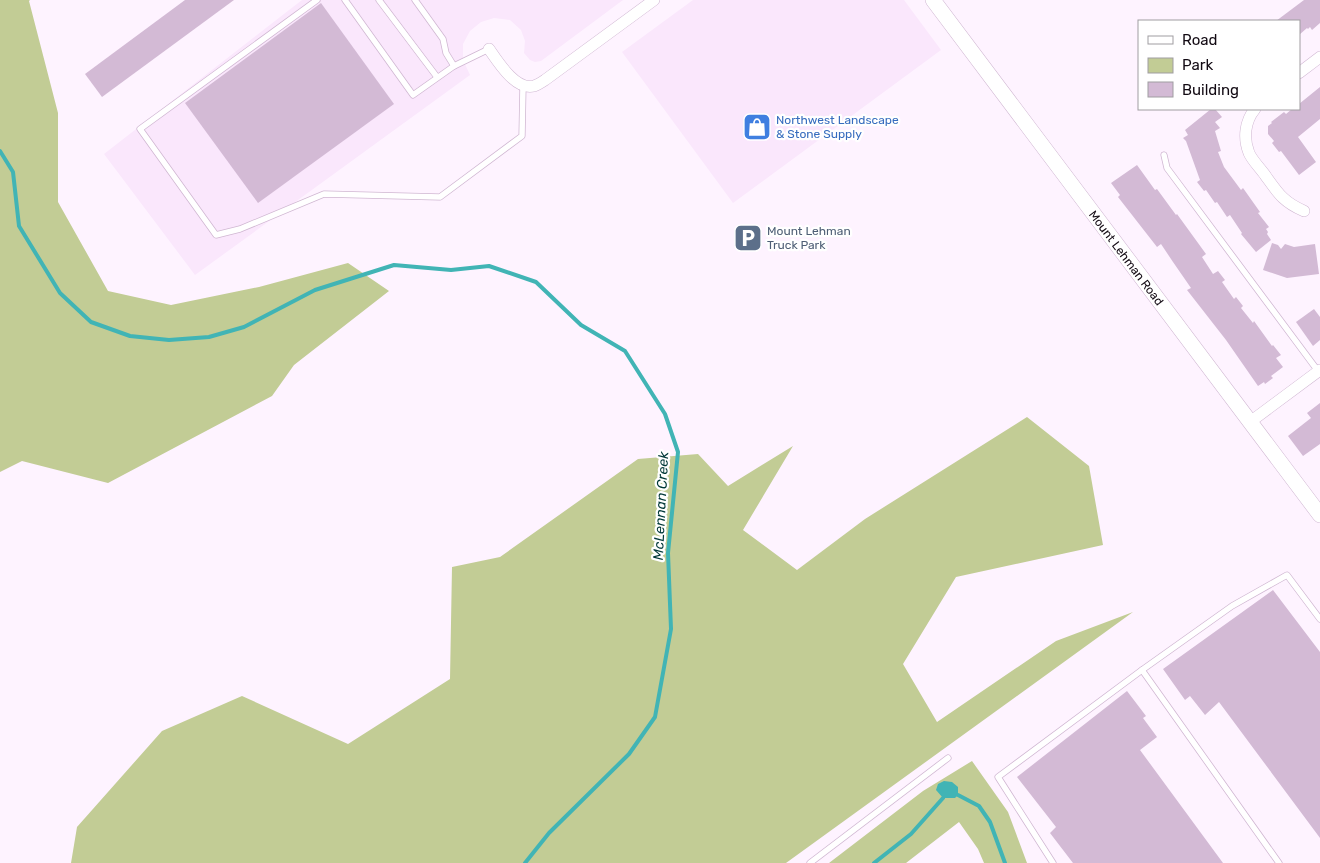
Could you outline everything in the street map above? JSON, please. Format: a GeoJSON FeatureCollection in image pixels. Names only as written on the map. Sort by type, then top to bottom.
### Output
{"type":"FeatureCollection","features":[{"type":"Feature","properties":{"kind":"main road","name":"Mount Lehman Road"},"geometry":{"type":"LineString","coordinates":[[933,0],[1320,515]]}},
{"type":"Feature","properties":{"kind":"street"},"geometry":{"type":"LineString","coordinates":[[488,49],[514,80],[523,86],[534,86],[545,80],[654,0]]}},
{"type":"Feature","properties":{"kind":"street"},"geometry":{"type":"LineString","coordinates":[[1300,72],[1320,57]]}},
{"type":"Feature","properties":{"kind":"street"},"geometry":{"type":"LineString","coordinates":[[1254,110],[1246,126],[1246,141],[1249,154],[1281,198],[1292,206],[1304,210]]}},
{"type":"Feature","properties":{"kind":"street"},"geometry":{"type":"LineString","coordinates":[[1250,422],[1319,370]]}},
{"type":"Feature","properties":{"kind":"lane"},"geometry":{"type":"LineString","coordinates":[[317,0],[140,129],[216,235],[240,229],[324,194],[440,197],[522,136],[523,86]]}},
{"type":"Feature","properties":{"kind":"lane"},"geometry":{"type":"LineString","coordinates":[[345,0],[413,95],[454,66],[488,49]]}},
{"type":"Feature","properties":{"kind":"lane"},"geometry":{"type":"LineString","coordinates":[[379,0],[437,77]]}},
{"type":"Feature","properties":{"kind":"lane"},"geometry":{"type":"LineString","coordinates":[[414,0],[443,39],[446,53],[454,66]]}},
{"type":"Feature","properties":{"kind":"lane"},"geometry":{"type":"LineString","coordinates":[[1164,155],[1167,168],[1319,370]]}},
{"type":"Feature","properties":{"kind":"lane"},"geometry":{"type":"LineString","coordinates":[[1053,863],[998,777],[1232,606],[1287,575],[1320,618]]}},
{"type":"Feature","properties":{"kind":"lane"},"geometry":{"type":"LineString","coordinates":[[1142,670],[1279,863]]}},
{"type":"Feature","properties":{"kind":"lane"},"geometry":{"type":"LineString","coordinates":[[810,863],[948,758]]}},
{"type":"Feature","properties":{"kind":"shaded area"},"geometry":{"type":"Polygon","coordinates":[[[302,0],[623,0],[541,61],[535,62],[530,60],[524,53],[525,41],[521,30],[510,20],[494,18],[481,22],[470,31],[463,44],[463,60],[470,75],[195,275],[104,154],[302,0]]]}},
{"type":"Feature","properties":{"kind":"shaded area","name":"Northwest Landscape & Stone Supply"},"geometry":{"type":"Polygon","coordinates":[[[693,0],[904,0],[941,50],[733,203],[622,52],[693,0]]]}},
{"type":"Feature","properties":{"kind":"green space"},"geometry":{"type":"Polygon","coordinates":[[[0,0],[30,0],[58,113],[58,202],[108,291],[171,305],[259,287],[348,263],[389,291],[294,365],[272,396],[108,483],[22,461],[0,472],[0,0]]]}},
{"type":"Feature","properties":{"kind":"green space"},"geometry":{"type":"Polygon","coordinates":[[[1027,417],[1089,466],[1103,545],[956,577],[903,664],[937,722],[1056,641],[1133,612],[786,863],[71,863],[77,827],[162,731],[242,696],[348,744],[450,679],[452,567],[500,557],[638,459],[698,454],[728,486],[793,446],[743,530],[797,570],[865,519],[1027,417]]]}},
{"type":"Feature","properties":{"kind":"green space"},"geometry":{"type":"Polygon","coordinates":[[[972,761],[1008,812],[1027,863],[984,863],[978,849],[959,822],[906,863],[829,863],[923,791],[972,761]]]}},
{"type":"Feature","properties":{"kind":"water"},"geometry":{"type":"Polygon","coordinates":[[[944,781],[952,782],[958,787],[958,795],[955,798],[943,798],[936,790],[938,784],[944,781]]]}},
{"type":"Feature","properties":{"kind":"building"},"geometry":{"type":"Polygon","coordinates":[[[185,0],[234,0],[102,97],[85,74],[185,0]]]}},
{"type":"Feature","properties":{"kind":"building"},"geometry":{"type":"Polygon","coordinates":[[[1304,0],[1320,0],[1320,23],[1312,30],[1310,27],[1307,28],[1300,34],[1300,20],[1277,20],[1304,0]]]}},
{"type":"Feature","properties":{"kind":"building"},"geometry":{"type":"Polygon","coordinates":[[[321,3],[394,104],[258,203],[185,103],[321,3]]]}},
{"type":"Feature","properties":{"kind":"building"},"geometry":{"type":"Polygon","coordinates":[[[1320,87],[1320,119],[1298,137],[1316,162],[1299,175],[1281,151],[1279,152],[1272,143],[1274,141],[1268,134],[1268,126],[1284,112],[1286,114],[1291,110],[1300,110],[1300,103],[1320,87]]]}},
{"type":"Feature","properties":{"kind":"building"},"geometry":{"type":"Polygon","coordinates":[[[1210,110],[1216,110],[1222,117],[1215,122],[1220,128],[1215,131],[1221,151],[1218,152],[1224,167],[1241,190],[1243,188],[1269,227],[1266,229],[1271,240],[1256,252],[1241,234],[1230,215],[1227,217],[1217,202],[1215,203],[1206,190],[1204,191],[1197,182],[1200,180],[1186,141],[1183,138],[1188,135],[1185,130],[1210,110]]]}},
{"type":"Feature","properties":{"kind":"building"},"geometry":{"type":"Polygon","coordinates":[[[1137,165],[1155,190],[1157,189],[1177,214],[1206,254],[1202,257],[1213,274],[1218,271],[1225,280],[1222,282],[1234,299],[1236,297],[1243,306],[1241,308],[1281,355],[1276,358],[1283,367],[1271,376],[1273,378],[1265,384],[1264,382],[1258,386],[1226,340],[1187,290],[1191,288],[1161,244],[1157,247],[1118,197],[1120,195],[1111,183],[1137,165]]]}},
{"type":"Feature","properties":{"kind":"building"},"geometry":{"type":"Polygon","coordinates":[[[1272,243],[1278,245],[1281,249],[1285,244],[1294,247],[1315,244],[1319,274],[1287,278],[1263,270],[1272,243]]]}},
{"type":"Feature","properties":{"kind":"building"},"geometry":{"type":"Polygon","coordinates":[[[1314,309],[1320,317],[1320,340],[1313,346],[1296,322],[1314,309]]]}},
{"type":"Feature","properties":{"kind":"building"},"geometry":{"type":"Polygon","coordinates":[[[1320,403],[1320,444],[1303,456],[1288,436],[1311,418],[1307,413],[1320,403]]]}},
{"type":"Feature","properties":{"kind":"building"},"geometry":{"type":"Polygon","coordinates":[[[1273,590],[1320,652],[1320,838],[1219,702],[1205,715],[1190,696],[1185,700],[1163,669],[1273,590]]]}},
{"type":"Feature","properties":{"kind":"building"},"geometry":{"type":"Polygon","coordinates":[[[1127,691],[1146,716],[1143,718],[1157,737],[1140,750],[1223,863],[1073,863],[1050,833],[1056,827],[1017,777],[1127,691]]]}},
{"type":"Feature","properties":{"kind":"waterway","name":"McLennan Creek"},"geometry":{"type":"LineString","coordinates":[[0,151],[13,172],[19,226],[60,293],[91,322],[130,336],[169,340],[209,337],[244,327],[315,290],[394,265],[451,270],[489,266],[536,282],[581,325],[625,351],[665,414],[678,452],[668,553],[671,629],[655,717],[629,754],[549,833],[525,863]]}},
{"type":"Feature","properties":{"kind":"waterway"},"geometry":{"type":"LineString","coordinates":[[958,795],[979,806],[990,822],[1005,863]]}},
{"type":"Feature","properties":{"kind":"waterway"},"geometry":{"type":"LineString","coordinates":[[874,863],[911,834],[943,798]]}},
{"type":"Feature","properties":{"kind":"place","name":"Northwest Landscape & Stone Supply"},"geometry":{"type":"Point","coordinates":[757,127]}},
{"type":"Feature","properties":{"kind":"place","name":"Mount Lehman Truck Park"},"geometry":{"type":"Point","coordinates":[748,238]}}]}
